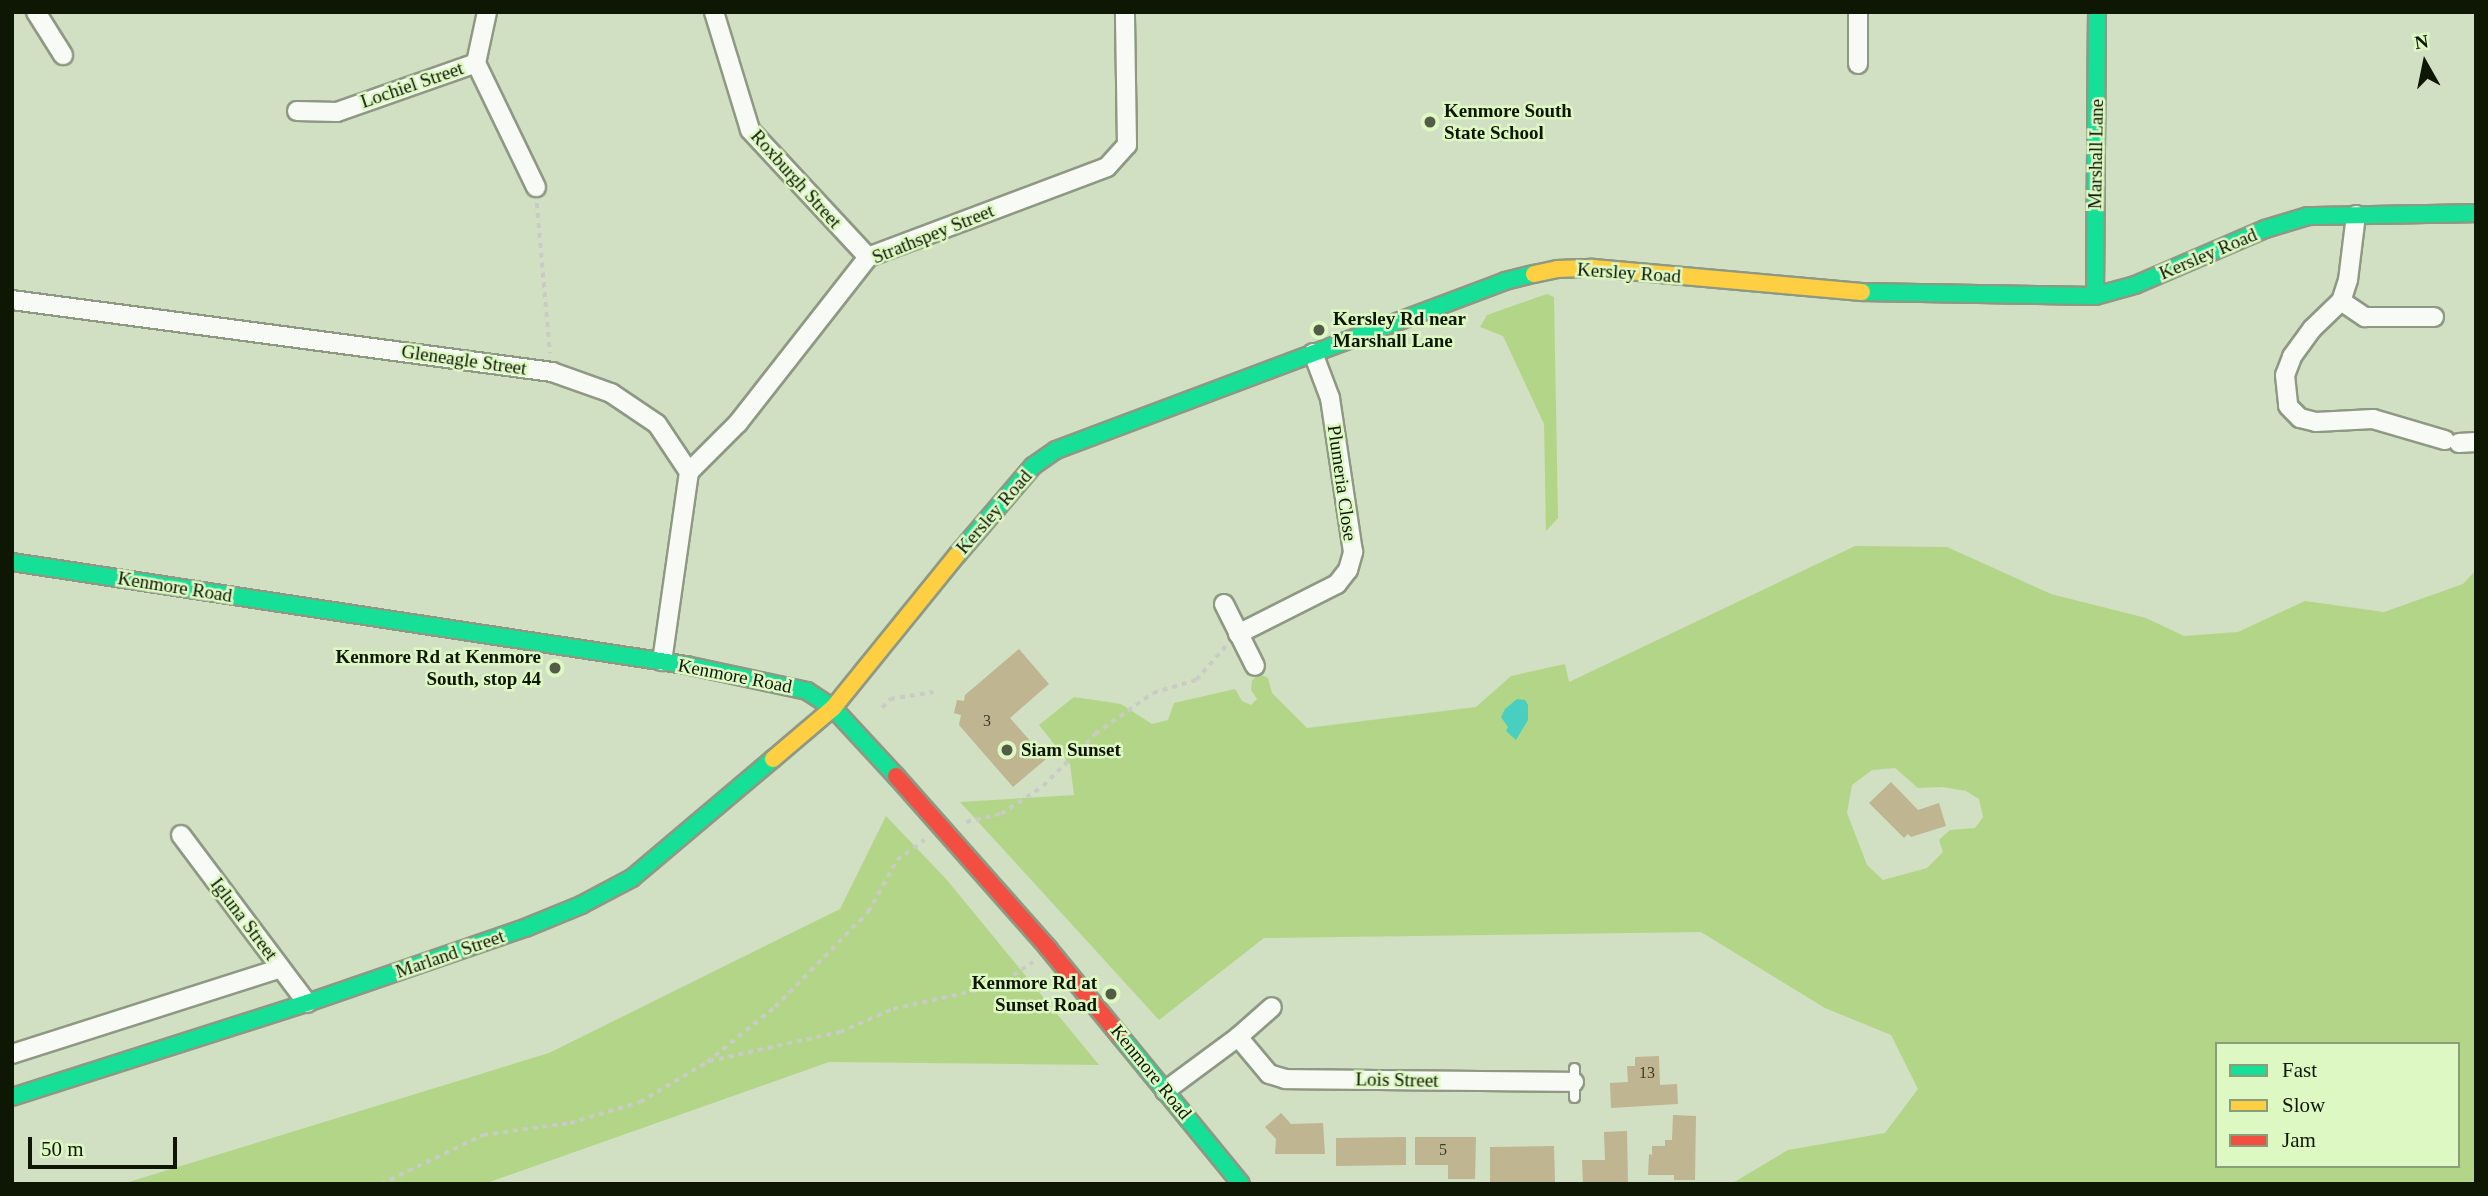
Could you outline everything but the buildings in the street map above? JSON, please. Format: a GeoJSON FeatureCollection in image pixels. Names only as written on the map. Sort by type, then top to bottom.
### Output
{"type":"FeatureCollection","features":[{"type":"Feature","properties":{"kind":"street"},"geometry":{"type":"LineString","coordinates":[[36,12],[63,55]]}},
{"type":"Feature","properties":{"kind":"street","name":"Lochiel Street"},"geometry":{"type":"LineString","coordinates":[[297,111],[337,112],[476,62],[487,12]]}},
{"type":"Feature","properties":{"kind":"street","name":"Roxburgh Street"},"geometry":{"type":"LineString","coordinates":[[714,12],[718,34],[750,130],[868,257]]}},
{"type":"Feature","properties":{"kind":"street","name":"Strathspey Street"},"geometry":{"type":"LineString","coordinates":[[689,472],[738,424],[868,257],[1107,167],[1127,145],[1125,12]]}},
{"type":"Feature","properties":{"kind":"street"},"geometry":{"type":"LineString","coordinates":[[1858,12],[1858,64]]}},
{"type":"Feature","properties":{"kind":"street","name":"Marshall Lane"},"geometry":{"type":"LineString","coordinates":[[2095,296],[2098,12]]}},
{"type":"Feature","properties":{"kind":"street"},"geometry":{"type":"LineString","coordinates":[[476,62],[536,187]]}},
{"type":"Feature","properties":{"kind":"street","name":"Kersley Road"},"geometry":{"type":"LineString","coordinates":[[833,708],[952,560],[1033,466],[1056,450],[1505,281],[1557,269],[1593,268],[1842,292],[2095,296],[2135,285],[2286,222],[2308,216],[2476,213]]}},
{"type":"Feature","properties":{"kind":"street"},"geometry":{"type":"LineString","coordinates":[[2356,215],[2348,280],[2341,300],[2291,357],[2284,375],[2288,406],[2300,418],[2316,422],[2374,419],[2460,441]]}},
{"type":"Feature","properties":{"kind":"street","name":"Gleneagle Street"},"geometry":{"type":"LineString","coordinates":[[12,300],[552,372],[611,393],[657,424],[689,472]]}},
{"type":"Feature","properties":{"kind":"street"},"geometry":{"type":"LineString","coordinates":[[2341,300],[2365,317],[2434,317]]}},
{"type":"Feature","properties":{"kind":"street","name":"Plumeria Close"},"geometry":{"type":"LineString","coordinates":[[1238,634],[1337,584],[1348,570],[1353,552],[1330,398],[1313,354]]}},
{"type":"Feature","properties":{"kind":"street"},"geometry":{"type":"LineString","coordinates":[[662,661],[689,472]]}},
{"type":"Feature","properties":{"kind":"street","name":"Kenmore Road"},"geometry":{"type":"LineString","coordinates":[[12,562],[662,661],[796,687],[833,708],[942,827],[1048,948],[1241,1184]]}},
{"type":"Feature","properties":{"kind":"street"},"geometry":{"type":"LineString","coordinates":[[1224,604],[1255,666]]}},
{"type":"Feature","properties":{"kind":"street","name":"Marland Street"},"geometry":{"type":"LineString","coordinates":[[12,1097],[307,1003],[525,928],[581,905],[632,878],[833,708]]}},
{"type":"Feature","properties":{"kind":"street","name":"Igluna Street"},"geometry":{"type":"LineString","coordinates":[[181,835],[307,1003]]}},
{"type":"Feature","properties":{"kind":"street"},"geometry":{"type":"LineString","coordinates":[[12,1054],[281,968]]}},
{"type":"Feature","properties":{"kind":"street"},"geometry":{"type":"LineString","coordinates":[[1165,1091],[1238,1037],[1272,1007]]}},
{"type":"Feature","properties":{"kind":"street","name":"Lois Street"},"geometry":{"type":"LineString","coordinates":[[1238,1037],[1269,1073],[1285,1079],[1574,1082]]}},
{"type":"Feature","properties":{"kind":"path"},"geometry":{"type":"LineString","coordinates":[[536,187],[552,372]]}},
{"type":"Feature","properties":{"kind":"path"},"geometry":{"type":"LineString","coordinates":[[381,1184],[483,1135],[570,1123],[640,1102],[707,1062],[775,1007],[868,912],[898,860],[942,827],[1000,814],[1043,786],[1095,734],[1153,693],[1196,680],[1238,634]]}},
{"type":"Feature","properties":{"kind":"path"},"geometry":{"type":"LineString","coordinates":[[882,708],[890,699],[933,692]]}},
{"type":"Feature","properties":{"kind":"path"},"geometry":{"type":"LineString","coordinates":[[707,1062],[840,1032],[893,1009],[996,986],[1048,948]]}},
{"type":"Feature","properties":{"kind":"green space"},"geometry":{"type":"Polygon","coordinates":[[[1547,294],[1554,297],[1558,518],[1546,531],[1544,424],[1503,336],[1480,327],[1487,315],[1547,294]]]}},
{"type":"Feature","properties":{"kind":"green space"},"geometry":{"type":"Polygon","coordinates":[[[1855,546],[1947,547],[2051,594],[2146,618],[2184,636],[2238,632],[2305,601],[2384,612],[2463,584],[2476,570],[2476,1184],[1731,1184],[1788,1150],[1885,1133],[1918,1089],[1891,1035],[1825,1008],[1701,932],[1264,938],[1159,1020],[960,802],[1074,795],[1070,764],[1039,725],[1074,697],[1121,704],[1152,724],[1168,720],[1174,703],[1235,689],[1242,701],[1251,705],[1257,699],[1251,690],[1252,680],[1259,674],[1268,678],[1272,693],[1307,728],[1476,707],[1511,676],[1565,664],[1569,682],[1855,546]],[[1895,768],[1872,770],[1852,785],[1847,813],[1867,865],[1883,880],[1927,868],[1943,852],[1939,840],[1950,830],[1975,828],[1983,817],[1979,799],[1966,791],[1943,787],[1918,788],[1895,768]]]}},
{"type":"Feature","properties":{"kind":"green space"},"geometry":{"type":"Polygon","coordinates":[[[886,816],[947,880],[1099,1065],[829,1062],[484,1184],[122,1184],[549,1053],[840,909],[886,816]]]}},
{"type":"Feature","properties":{"kind":"water"},"geometry":{"type":"Polygon","coordinates":[[[1517,699],[1525,700],[1528,705],[1528,720],[1516,740],[1506,731],[1508,727],[1501,717],[1505,709],[1517,699]]]}},
{"type":"Feature","properties":{"kind":"traffic: fast"},"geometry":{"type":"LineString","coordinates":[[2095,296],[2097,12]]}},
{"type":"Feature","properties":{"kind":"traffic: fast"},"geometry":{"type":"LineString","coordinates":[[1862,292],[2095,296],[2135,285],[2265,229],[2308,216],[2476,213]]}},
{"type":"Feature","properties":{"kind":"traffic: fast"},"geometry":{"type":"LineString","coordinates":[[957,555],[1033,466],[1056,450],[1505,281],[1534,274]]}},
{"type":"Feature","properties":{"kind":"traffic: fast"},"geometry":{"type":"LineString","coordinates":[[12,562],[686,665],[807,691],[833,708],[896,776]]}},
{"type":"Feature","properties":{"kind":"traffic: fast"},"geometry":{"type":"LineString","coordinates":[[12,1097],[307,1003],[525,928],[581,905],[632,878],[773,759]]}},
{"type":"Feature","properties":{"kind":"traffic: fast"},"geometry":{"type":"LineString","coordinates":[[1120,1036],[1241,1184]]}},
{"type":"Feature","properties":{"kind":"traffic: slow"},"geometry":{"type":"LineString","coordinates":[[1534,274],[1557,269],[1593,268],[1862,292]]}},
{"type":"Feature","properties":{"kind":"traffic: slow"},"geometry":{"type":"LineString","coordinates":[[773,759],[833,708],[957,555]]}},
{"type":"Feature","properties":{"kind":"traffic: jam"},"geometry":{"type":"LineString","coordinates":[[896,776],[1048,948],[1120,1036]]}},
{"type":"Feature","properties":{"kind":"place","name":"Kenmore South State School"},"geometry":{"type":"Point","coordinates":[1430,122]}},
{"type":"Feature","properties":{"kind":"place","name":"Kersley Rd near Marshall Lane"},"geometry":{"type":"Point","coordinates":[1319,330]}},
{"type":"Feature","properties":{"kind":"place","name":"Kenmore Rd at Kenmore South, stop 44"},"geometry":{"type":"Point","coordinates":[555,668]}},
{"type":"Feature","properties":{"kind":"place","name":"Siam Sunset"},"geometry":{"type":"Point","coordinates":[1007,750]}},
{"type":"Feature","properties":{"kind":"place","name":"Kenmore Rd at Sunset Road"},"geometry":{"type":"Point","coordinates":[1111,994]}}]}
